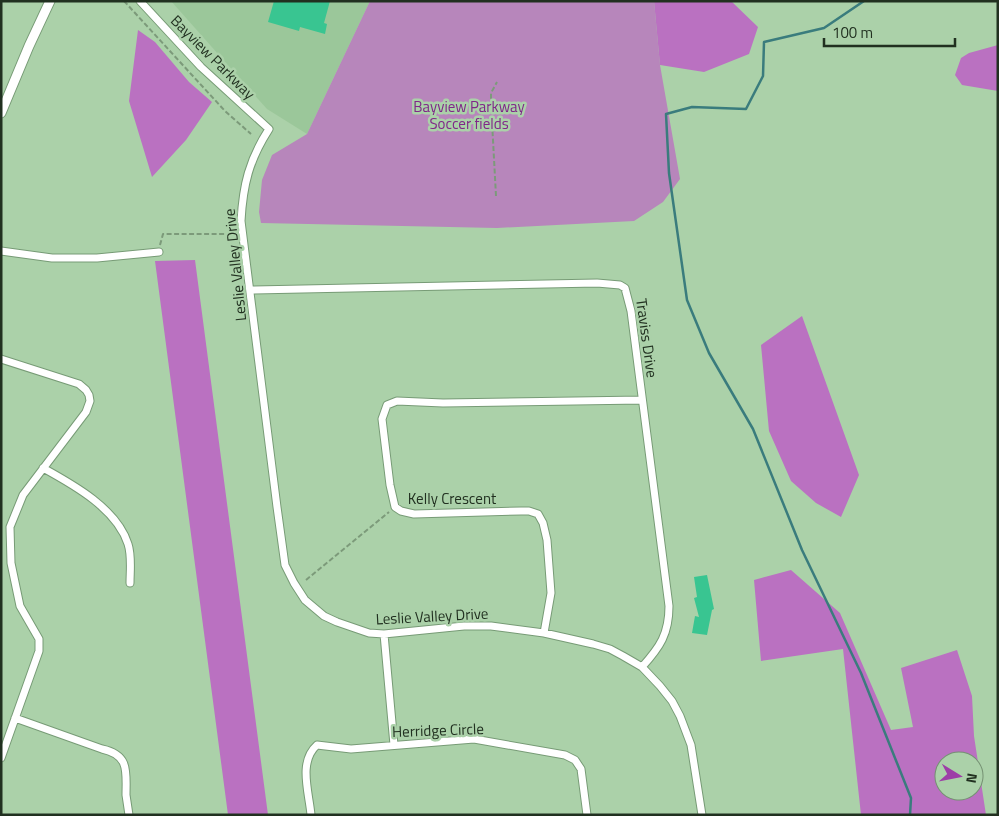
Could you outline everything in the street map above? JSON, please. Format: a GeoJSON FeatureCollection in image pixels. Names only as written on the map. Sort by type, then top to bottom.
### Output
{"type":"FeatureCollection","features":[{"type":"Feature","properties":{"kind":"street"},"geometry":{"type":"LineString","coordinates":[[1,113],[50,1]]}},
{"type":"Feature","properties":{"kind":"street","name":"Bayview Parkway"},"geometry":{"type":"LineString","coordinates":[[140,1],[200,67],[269,129]]}},
{"type":"Feature","properties":{"kind":"street","name":"Leslie Valley Drive"},"geometry":{"type":"LineString","coordinates":[[269,129],[254,155],[246,175],[241,221],[285,565],[294,583],[305,600],[324,616],[369,632],[384,634],[464,626],[484,626],[544,634],[610,649],[642,668],[672,701],[692,746],[702,815]]}},
{"type":"Feature","properties":{"kind":"street"},"geometry":{"type":"LineString","coordinates":[[1,251],[52,258],[98,258],[159,252]]}},
{"type":"Feature","properties":{"kind":"street","name":"Traviss Drive"},"geometry":{"type":"LineString","coordinates":[[250,290],[597,283],[620,285],[625,288],[630,302],[669,606],[667,632],[658,648],[642,668]]}},
{"type":"Feature","properties":{"kind":"street"},"geometry":{"type":"LineString","coordinates":[[1,359],[80,384],[89,395],[90,401],[86,412],[23,495],[10,527],[11,562],[20,606],[39,639],[39,651],[1,758]]}},
{"type":"Feature","properties":{"kind":"street","name":"Kelly Crescent"},"geometry":{"type":"LineString","coordinates":[[544,634],[551,593],[546,534],[538,514],[522,511],[414,514],[401,512],[395,508],[390,485],[382,419],[386,405],[397,401],[443,403],[642,400]]}},
{"type":"Feature","properties":{"kind":"street"},"geometry":{"type":"LineString","coordinates":[[43,468],[105,508],[117,522],[128,545],[130,583]]}},
{"type":"Feature","properties":{"kind":"street"},"geometry":{"type":"LineString","coordinates":[[384,634],[394,745]]}},
{"type":"Feature","properties":{"kind":"street"},"geometry":{"type":"LineString","coordinates":[[16,718],[111,751],[120,757],[124,762],[127,778],[126,796],[129,815]]}},
{"type":"Feature","properties":{"kind":"street","name":"Herridge Circle"},"geometry":{"type":"LineString","coordinates":[[311,815],[305,765],[309,755],[317,745],[351,749],[474,739],[565,756],[575,760],[581,769],[587,815]]}},
{"type":"Feature","properties":{"kind":"path"},"geometry":{"type":"LineString","coordinates":[[124,1],[225,111],[252,134]]}},
{"type":"Feature","properties":{"kind":"path"},"geometry":{"type":"LineString","coordinates":[[496,196],[491,93],[497,82]]}},
{"type":"Feature","properties":{"kind":"path"},"geometry":{"type":"LineString","coordinates":[[159,252],[163,234],[231,234]]}},
{"type":"Feature","properties":{"kind":"path"},"geometry":{"type":"LineString","coordinates":[[306,580],[395,508]]}},
{"type":"Feature","properties":{"kind":"shaded area"},"geometry":{"type":"Polygon","coordinates":[[[171,1],[370,1],[307,134],[267,109],[171,1]]]}},
{"type":"Feature","properties":{"kind":"shaded area"},"geometry":{"type":"Polygon","coordinates":[[[654,1],[731,1],[758,27],[749,54],[704,72],[660,65],[654,1]]]}},
{"type":"Feature","properties":{"kind":"shaded area"},"geometry":{"type":"Polygon","coordinates":[[[138,30],[155,42],[189,82],[212,102],[186,140],[152,177],[129,101],[138,30]]]}},
{"type":"Feature","properties":{"kind":"shaded area"},"geometry":{"type":"Polygon","coordinates":[[[998,45],[998,91],[962,85],[955,75],[961,58],[969,53],[998,45]]]}},
{"type":"Feature","properties":{"kind":"shaded area"},"geometry":{"type":"Polygon","coordinates":[[[195,260],[268,815],[228,815],[155,261],[195,260]]]}},
{"type":"Feature","properties":{"kind":"shaded area"},"geometry":{"type":"Polygon","coordinates":[[[802,316],[859,475],[841,517],[816,503],[791,481],[769,431],[761,345],[802,316]]]}},
{"type":"Feature","properties":{"kind":"shaded area"},"geometry":{"type":"Polygon","coordinates":[[[791,570],[840,613],[891,730],[913,727],[901,668],[957,650],[972,696],[976,751],[934,751],[934,801],[984,801],[986,815],[861,815],[843,649],[761,661],[754,580],[791,570]]]}},
{"type":"Feature","properties":{"kind":"green space","name":"Bayview Parkway Soccer fields"},"geometry":{"type":"Polygon","coordinates":[[[370,1],[654,1],[660,65],[680,179],[663,202],[634,221],[497,228],[261,223],[259,212],[262,180],[272,155],[307,134],[370,1]]]}},
{"type":"Feature","properties":{"kind":"building"},"geometry":{"type":"Polygon","coordinates":[[[274,1],[330,1],[324,23],[327,24],[325,34],[300,27],[299,31],[268,22],[274,1]]]}},
{"type":"Feature","properties":{"kind":"building"},"geometry":{"type":"Polygon","coordinates":[[[707,575],[714,609],[712,610],[707,635],[692,633],[695,616],[699,617],[694,598],[697,597],[694,577],[707,575]]]}},
{"type":"Feature","properties":{"kind":"waterway"},"geometry":{"type":"LineString","coordinates":[[864,1],[824,28],[764,42],[763,76],[746,109],[692,107],[666,114],[669,173],[687,300],[709,353],[753,429],[802,550],[861,673],[911,798],[910,815]]}}]}
